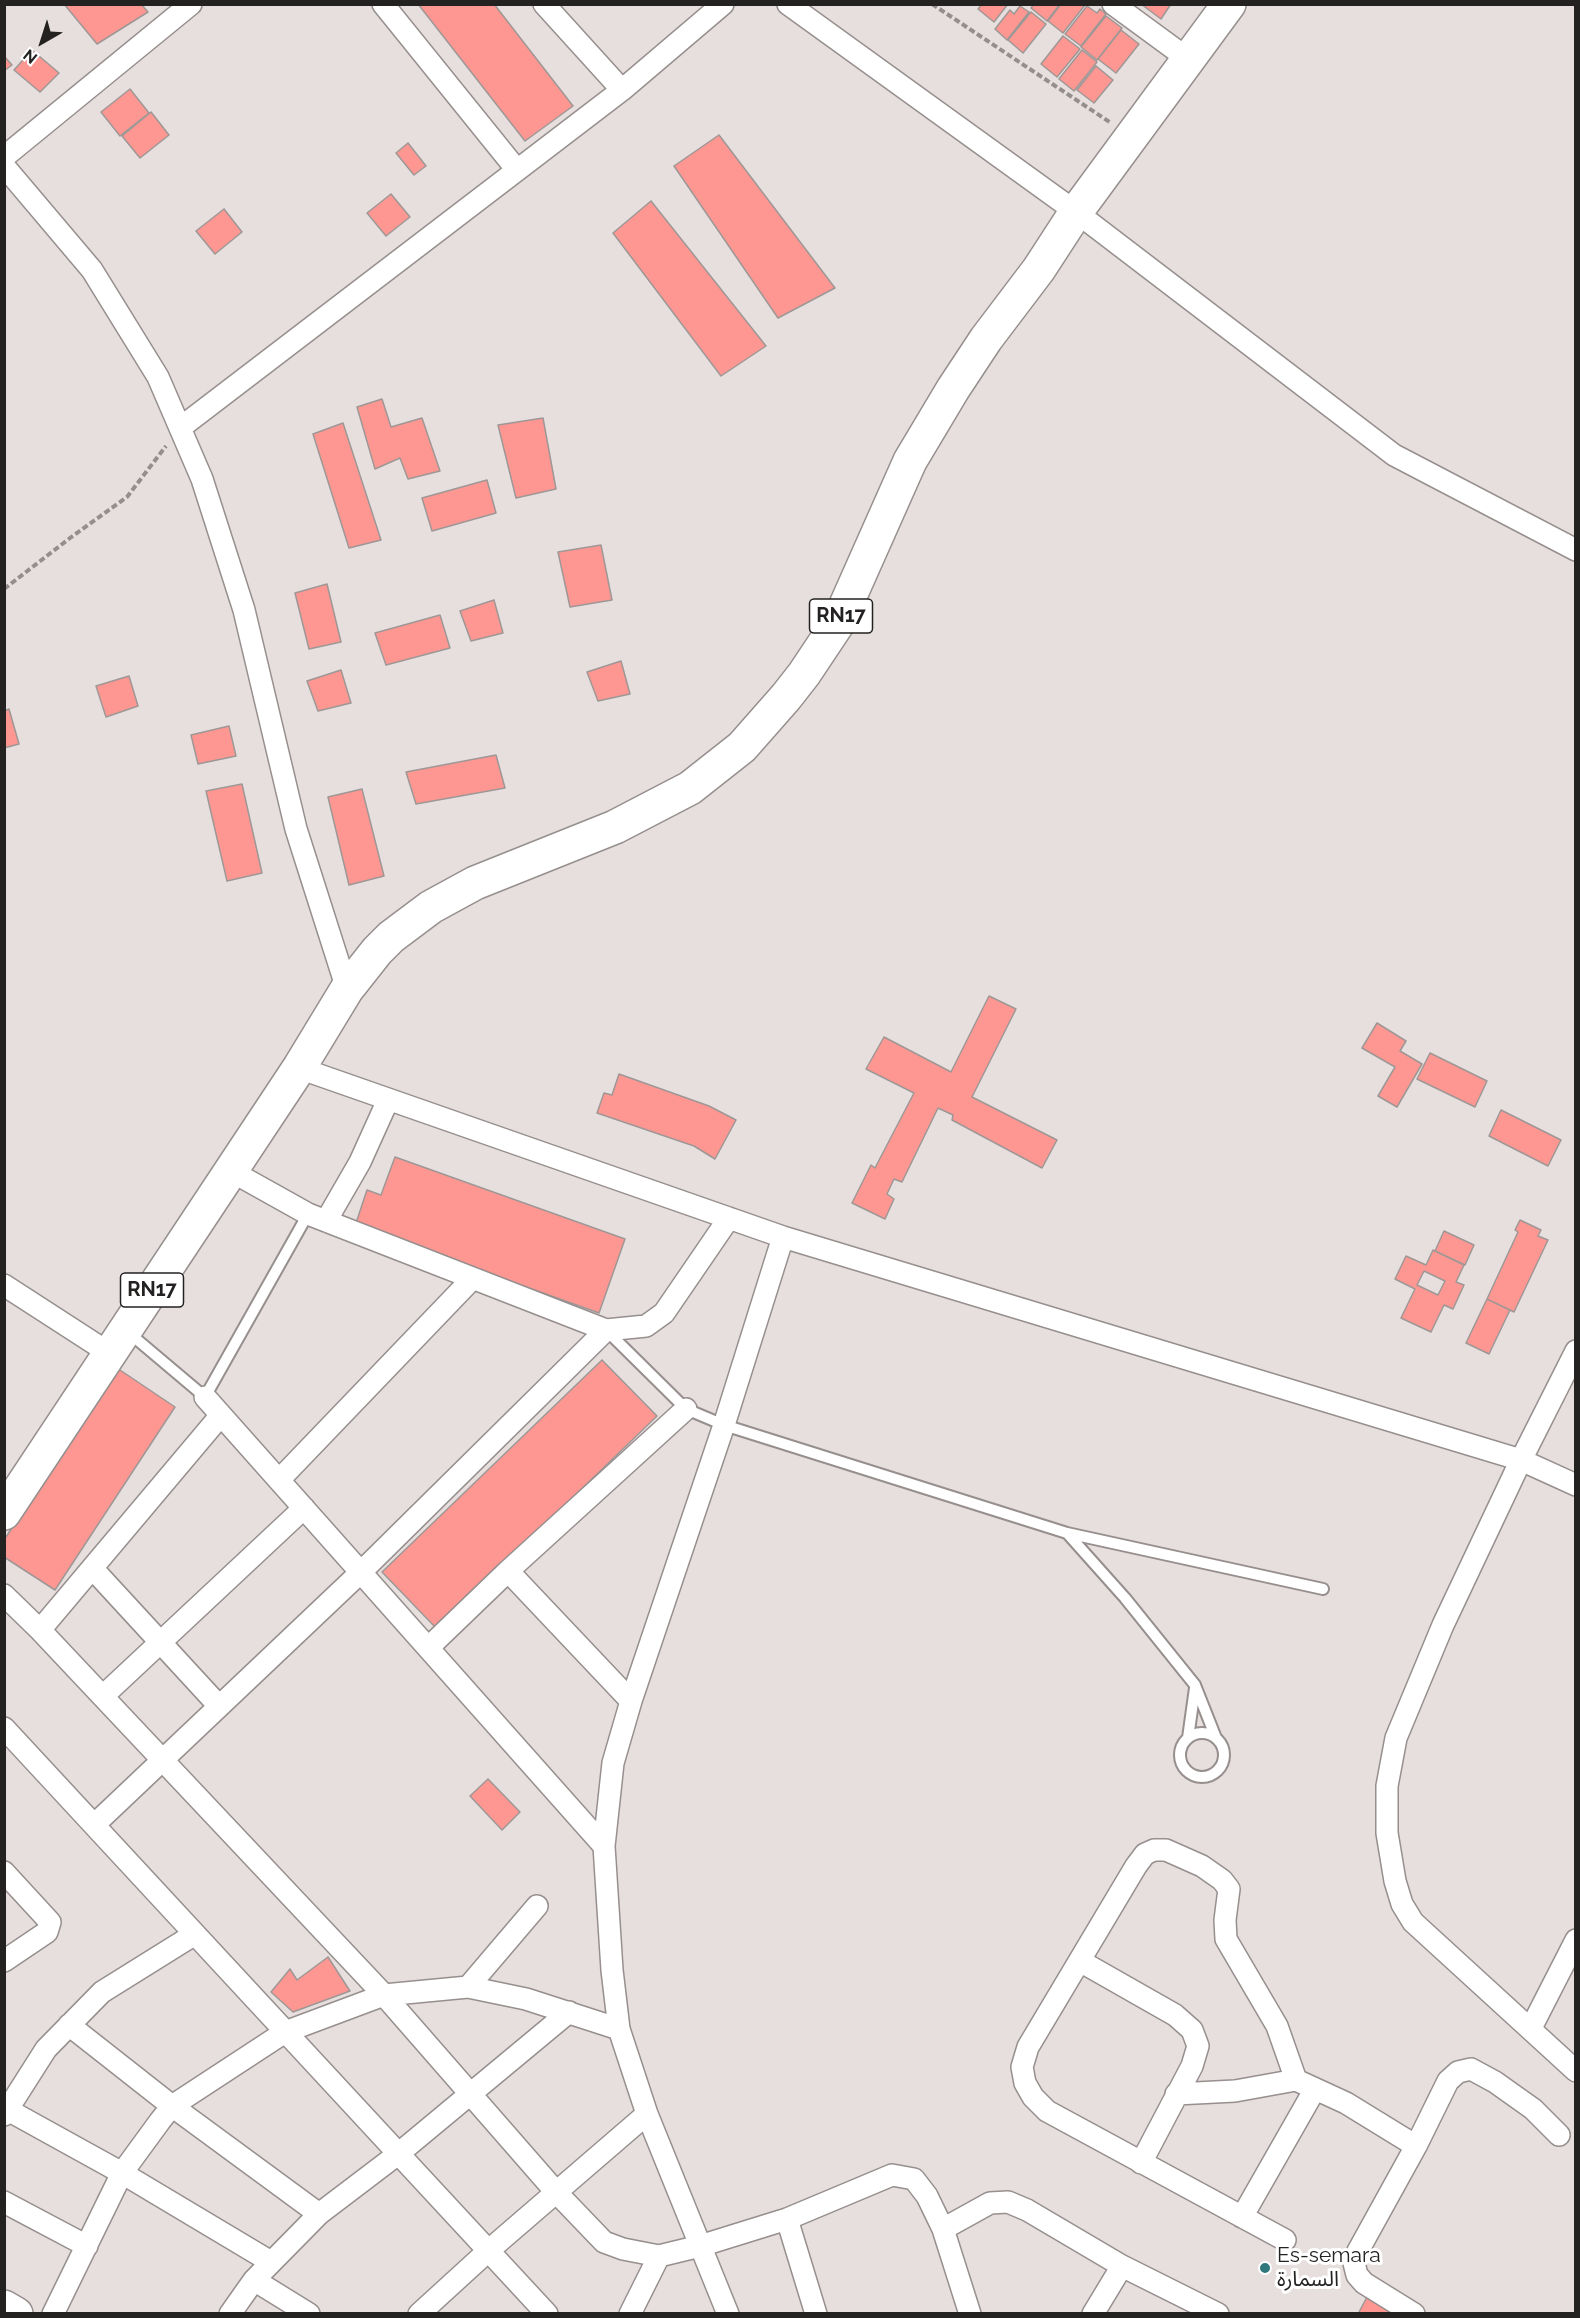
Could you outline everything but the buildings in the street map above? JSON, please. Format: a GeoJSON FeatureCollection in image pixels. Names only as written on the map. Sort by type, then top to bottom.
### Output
{"type":"FeatureCollection","features":[{"type":"Feature","properties":{"kind":"main road","name":"RN17"},"geometry":{"type":"LineString","coordinates":[[4,1513],[299,1068],[347,989],[377,951],[391,937],[432,908],[475,883],[615,827],[690,788],[726,761],[765,723],[804,674],[838,623],[910,461],[953,389],[986,339],[1039,269],[1076,212],[1229,4]]}},
{"type":"Feature","properties":{"kind":"main road"},"geometry":{"type":"LineString","coordinates":[[4,2307],[16,2313]]}},
{"type":"Feature","properties":{"kind":"street"},"geometry":{"type":"LineString","coordinates":[[4,157],[191,4]]}},
{"type":"Feature","properties":{"kind":"street"},"geometry":{"type":"LineString","coordinates":[[383,4],[517,170]]}},
{"type":"Feature","properties":{"kind":"street"},"geometry":{"type":"LineString","coordinates":[[544,4],[622,90]]}},
{"type":"Feature","properties":{"kind":"street"},"geometry":{"type":"LineString","coordinates":[[180,428],[622,90],[723,4]]}},
{"type":"Feature","properties":{"kind":"street"},"geometry":{"type":"LineString","coordinates":[[788,4],[1076,212],[1394,455],[1575,550]]}},
{"type":"Feature","properties":{"kind":"street"},"geometry":{"type":"LineString","coordinates":[[1113,4],[1188,59]]}},
{"type":"Feature","properties":{"kind":"street"},"geometry":{"type":"LineString","coordinates":[[4,166],[92,270],[158,377],[202,479],[244,610],[296,829],[347,989]]}},
{"type":"Feature","properties":{"kind":"street"},"geometry":{"type":"LineString","coordinates":[[299,1068],[783,1237],[1521,1460],[1575,1485]]}},
{"type":"Feature","properties":{"kind":"street"},"geometry":{"type":"LineString","coordinates":[[317,1217],[360,1162],[388,1100]]}},
{"type":"Feature","properties":{"kind":"street"},"geometry":{"type":"LineString","coordinates":[[231,1171],[317,1217],[606,1330],[646,1326],[664,1313],[729,1218]]}},
{"type":"Feature","properties":{"kind":"street"},"geometry":{"type":"LineString","coordinates":[[728,2313],[647,2114],[619,2029],[612,1970],[604,1846],[613,1762],[783,1237]]}},
{"type":"Feature","properties":{"kind":"street"},"geometry":{"type":"LineString","coordinates":[[280,1479],[472,1279]]}},
{"type":"Feature","properties":{"kind":"street"},"geometry":{"type":"LineString","coordinates":[[4,1285],[117,1341]]}},
{"type":"Feature","properties":{"kind":"street"},"geometry":{"type":"LineString","coordinates":[[94,1825],[361,1572],[606,1330]]}},
{"type":"Feature","properties":{"kind":"street"},"geometry":{"type":"LineString","coordinates":[[1575,1351],[1443,1625],[1396,1738],[1387,1786],[1387,1833],[1398,1892],[1413,1922],[1531,2028],[1575,2071]]}},
{"type":"Feature","properties":{"kind":"street"},"geometry":{"type":"LineString","coordinates":[[205,1397],[604,1846]]}},
{"type":"Feature","properties":{"kind":"street"},"geometry":{"type":"LineString","coordinates":[[428,1648],[508,1571],[686,1409]]}},
{"type":"Feature","properties":{"kind":"street"},"geometry":{"type":"LineString","coordinates":[[40,1630],[221,1415]]}},
{"type":"Feature","properties":{"kind":"street"},"geometry":{"type":"LineString","coordinates":[[103,1696],[304,1508]]}},
{"type":"Feature","properties":{"kind":"street"},"geometry":{"type":"LineString","coordinates":[[92,1568],[219,1706]]}},
{"type":"Feature","properties":{"kind":"street"},"geometry":{"type":"LineString","coordinates":[[508,1571],[631,1701]]}},
{"type":"Feature","properties":{"kind":"street"},"geometry":{"type":"LineString","coordinates":[[4,1595],[103,1696],[384,1995],[556,2192],[604,2242],[623,2249],[659,2256],[787,2219],[892,2175],[914,2179],[927,2196],[943,2229],[970,2313]]}},
{"type":"Feature","properties":{"kind":"street"},"geometry":{"type":"LineString","coordinates":[[4,1728],[547,2313]]}},
{"type":"Feature","properties":{"kind":"street"},"geometry":{"type":"LineString","coordinates":[[1285,2240],[1047,2111],[1033,2097],[1025,2083],[1022,2067],[1028,2047],[1145,1854],[1155,1850],[1166,1850],[1203,1866],[1222,1880],[1229,1889],[1226,1939],[1306,2084]]}},
{"type":"Feature","properties":{"kind":"street"},"geometry":{"type":"LineString","coordinates":[[4,1872],[50,1922],[47,1932],[4,1961]]}},
{"type":"Feature","properties":{"kind":"street"},"geometry":{"type":"LineString","coordinates":[[468,1988],[537,1906]]}},
{"type":"Feature","properties":{"kind":"street"},"geometry":{"type":"LineString","coordinates":[[195,1934],[102,1992],[46,2049],[6,2112],[122,2173],[271,2262]]}},
{"type":"Feature","properties":{"kind":"street"},"geometry":{"type":"LineString","coordinates":[[1531,2028],[1575,1940]]}},
{"type":"Feature","properties":{"kind":"street"},"geometry":{"type":"LineString","coordinates":[[1080,1961],[1175,2015],[1192,2030],[1198,2046],[1196,2056],[1141,2163]]}},
{"type":"Feature","properties":{"kind":"street"},"geometry":{"type":"LineString","coordinates":[[52,2313],[122,2173],[172,2106],[285,2032],[384,1995],[468,1988],[526,1999],[619,2029]]}},
{"type":"Feature","properties":{"kind":"street"},"geometry":{"type":"LineString","coordinates":[[230,2313],[254,2280],[319,2214],[398,2154],[569,2012]]}},
{"type":"Feature","properties":{"kind":"street"},"geometry":{"type":"LineString","coordinates":[[69,2025],[172,2106],[319,2214]]}},
{"type":"Feature","properties":{"kind":"street"},"geometry":{"type":"LineString","coordinates":[[1414,2313],[1364,2283],[1357,2275],[1354,2263],[1358,2251],[1416,2146],[1448,2081],[1458,2072],[1471,2069],[1495,2082],[1533,2109],[1559,2136]]}},
{"type":"Feature","properties":{"kind":"street"},"geometry":{"type":"LineString","coordinates":[[1242,2217],[1306,2084]]}},
{"type":"Feature","properties":{"kind":"street"},"geometry":{"type":"LineString","coordinates":[[1176,2094],[1306,2084],[1346,2103],[1416,2146]]}},
{"type":"Feature","properties":{"kind":"street"},"geometry":{"type":"LineString","coordinates":[[420,2313],[647,2114]]}},
{"type":"Feature","properties":{"kind":"street"},"geometry":{"type":"LineString","coordinates":[[4,2202],[87,2246]]}},
{"type":"Feature","properties":{"kind":"street"},"geometry":{"type":"LineString","coordinates":[[943,2229],[990,2203],[1008,2202],[1027,2210],[1122,2266],[1205,2311]]}},
{"type":"Feature","properties":{"kind":"street"},"geometry":{"type":"LineString","coordinates":[[787,2219],[816,2313]]}},
{"type":"Feature","properties":{"kind":"street"},"geometry":{"type":"LineString","coordinates":[[630,2313],[659,2256]]}},
{"type":"Feature","properties":{"kind":"street"},"geometry":{"type":"LineString","coordinates":[[1093,2313],[1122,2266]]}},
{"type":"Feature","properties":{"kind":"street"},"geometry":{"type":"LineString","coordinates":[[254,2280],[309,2313]]}},
{"type":"Feature","properties":{"kind":"lane"},"geometry":{"type":"LineString","coordinates":[[117,1341],[205,1397],[317,1217]]}},
{"type":"Feature","properties":{"kind":"lane"},"geometry":{"type":"LineString","coordinates":[[606,1330],[686,1409],[724,1425],[1067,1533],[1323,1589]]}},
{"type":"Feature","properties":{"kind":"lane"},"geometry":{"type":"LineString","coordinates":[[1067,1533],[1125,1598],[1195,1685],[1216,1738],[1224,1751],[1222,1765],[1212,1775],[1198,1777],[1186,1770],[1180,1758],[1183,1744],[1188,1738],[1202,1733],[1216,1738]]}},
{"type":"Feature","properties":{"kind":"lane"},"geometry":{"type":"LineString","coordinates":[[1188,1738],[1195,1685]]}},
{"type":"Feature","properties":{"kind":"path"},"geometry":{"type":"LineString","coordinates":[[932,4],[1132,137]]}},
{"type":"Feature","properties":{"kind":"path"},"geometry":{"type":"LineString","coordinates":[[4,589],[127,497],[180,428]]}},
{"type":"Feature","properties":{"kind":"place","name":"Es-semara السمارة"},"geometry":{"type":"Point","coordinates":[1265,2268]}}]}
